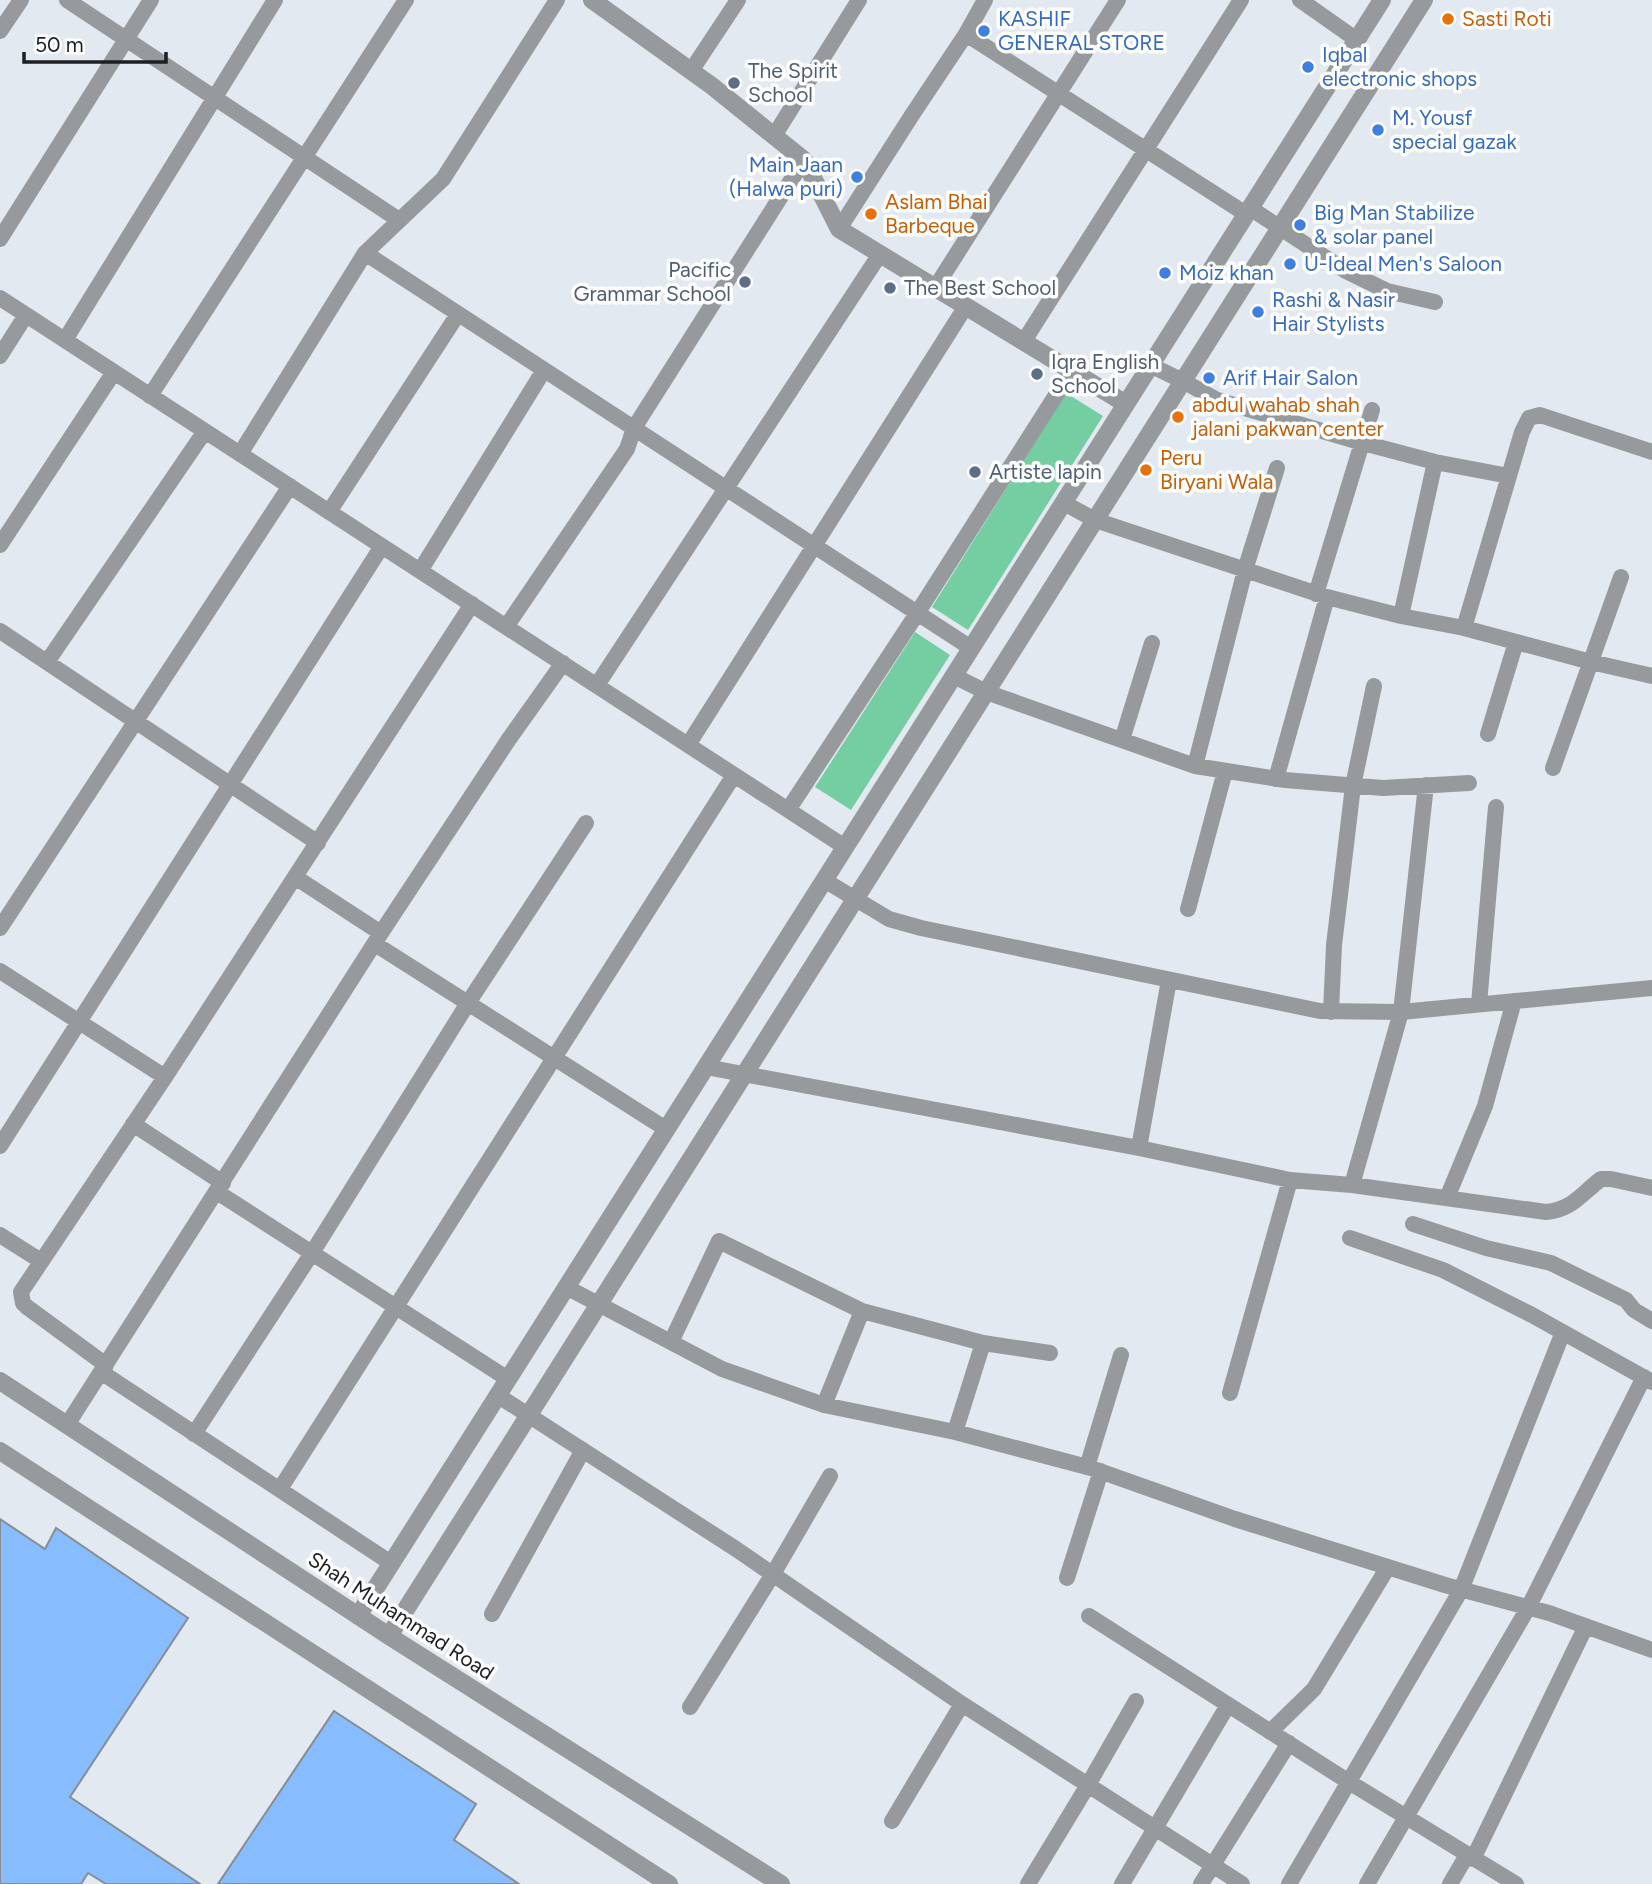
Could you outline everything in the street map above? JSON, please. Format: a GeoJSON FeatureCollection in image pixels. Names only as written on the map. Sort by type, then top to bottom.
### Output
{"type":"FeatureCollection","features":[{"type":"Feature","properties":{"kind":"street"},"geometry":{"type":"LineString","coordinates":[[0,32],[20,0]]}},
{"type":"Feature","properties":{"kind":"street"},"geometry":{"type":"LineString","coordinates":[[66,0],[399,220]]}},
{"type":"Feature","properties":{"kind":"street"},"geometry":{"type":"LineString","coordinates":[[0,239],[152,0]]}},
{"type":"Feature","properties":{"kind":"street"},"geometry":{"type":"LineString","coordinates":[[65,340],[275,0]]}},
{"type":"Feature","properties":{"kind":"street"},"geometry":{"type":"LineString","coordinates":[[150,396],[406,0]]}},
{"type":"Feature","properties":{"kind":"street"},"geometry":{"type":"LineString","coordinates":[[240,454],[365,253],[443,179],[557,0]]}},
{"type":"Feature","properties":{"kind":"street"},"geometry":{"type":"LineString","coordinates":[[592,0],[691,71],[804,160],[839,229],[1126,404]]}},
{"type":"Feature","properties":{"kind":"street"},"geometry":{"type":"LineString","coordinates":[[691,71],[738,0]]}},
{"type":"Feature","properties":{"kind":"street"},"geometry":{"type":"LineString","coordinates":[[774,136],[859,0]]}},
{"type":"Feature","properties":{"kind":"street"},"geometry":{"type":"LineString","coordinates":[[839,229],[966,34],[985,0]]}},
{"type":"Feature","properties":{"kind":"street"},"geometry":{"type":"LineString","coordinates":[[935,288],[1118,0]]}},
{"type":"Feature","properties":{"kind":"street"},"geometry":{"type":"LineString","coordinates":[[1024,341],[1241,0]]}},
{"type":"Feature","properties":{"kind":"street"},"geometry":{"type":"LineString","coordinates":[[1300,0],[1357,40]]}},
{"type":"Feature","properties":{"kind":"street"},"geometry":{"type":"LineString","coordinates":[[358,1615],[1382,0]]}},
{"type":"Feature","properties":{"kind":"street"},"geometry":{"type":"LineString","coordinates":[[388,1636],[1424,0]]}},
{"type":"Feature","properties":{"kind":"street"},"geometry":{"type":"LineString","coordinates":[[966,34],[1146,149],[1280,228],[1346,271],[1388,291],[1435,302]]}},
{"type":"Feature","properties":{"kind":"street"},"geometry":{"type":"LineString","coordinates":[[506,627],[627,449],[634,428],[804,160]]}},
{"type":"Feature","properties":{"kind":"street"},"geometry":{"type":"LineString","coordinates":[[365,253],[971,648]]}},
{"type":"Feature","properties":{"kind":"street"},"geometry":{"type":"LineString","coordinates":[[597,685],[880,254]]}},
{"type":"Feature","properties":{"kind":"street"},"geometry":{"type":"LineString","coordinates":[[0,298],[845,847]]}},
{"type":"Feature","properties":{"kind":"street"},"geometry":{"type":"LineString","coordinates":[[688,745],[966,306]]}},
{"type":"Feature","properties":{"kind":"street"},"geometry":{"type":"LineString","coordinates":[[329,512],[458,314]]}},
{"type":"Feature","properties":{"kind":"street"},"geometry":{"type":"LineString","coordinates":[[0,356],[26,315]]}},
{"type":"Feature","properties":{"kind":"street"},"geometry":{"type":"LineString","coordinates":[[1150,365],[1217,400],[1434,462],[1508,475]]}},
{"type":"Feature","properties":{"kind":"street"},"geometry":{"type":"LineString","coordinates":[[420,571],[544,370]]}},
{"type":"Feature","properties":{"kind":"street"},"geometry":{"type":"LineString","coordinates":[[789,810],[1072,370]]}},
{"type":"Feature","properties":{"kind":"street"},"geometry":{"type":"LineString","coordinates":[[0,545],[114,372]]}},
{"type":"Feature","properties":{"kind":"street"},"geometry":{"type":"LineString","coordinates":[[1276,779],[1372,410]]}},
{"type":"Feature","properties":{"kind":"street"},"geometry":{"type":"LineString","coordinates":[[1464,628],[1508,475],[1529,418],[1540,415],[1652,452]]}},
{"type":"Feature","properties":{"kind":"street"},"geometry":{"type":"LineString","coordinates":[[47,662],[205,431]]}},
{"type":"Feature","properties":{"kind":"street"},"geometry":{"type":"LineString","coordinates":[[1401,616],[1434,462]]}},
{"type":"Feature","properties":{"kind":"street"},"geometry":{"type":"LineString","coordinates":[[1195,766],[1245,570],[1277,468]]}},
{"type":"Feature","properties":{"kind":"street"},"geometry":{"type":"LineString","coordinates":[[0,928],[290,486]]}},
{"type":"Feature","properties":{"kind":"street"},"geometry":{"type":"LineString","coordinates":[[1064,503],[1095,520],[1322,595],[1652,676]]}},
{"type":"Feature","properties":{"kind":"street"},"geometry":{"type":"LineString","coordinates":[[0,1146],[382,546]]}},
{"type":"Feature","properties":{"kind":"street"},"geometry":{"type":"LineString","coordinates":[[1553,768],[1621,577]]}},
{"type":"Feature","properties":{"kind":"street"},"geometry":{"type":"LineString","coordinates":[[391,1563],[194,1434],[27,1307],[23,1303],[21,1292],[165,1077],[472,604]]}},
{"type":"Feature","properties":{"kind":"street"},"geometry":{"type":"LineString","coordinates":[[0,631],[318,843]]}},
{"type":"Feature","properties":{"kind":"street"},"geometry":{"type":"LineString","coordinates":[[1488,734],[1516,642]]}},
{"type":"Feature","properties":{"kind":"street"},"geometry":{"type":"LineString","coordinates":[[1122,740],[1152,643]]}},
{"type":"Feature","properties":{"kind":"street"},"geometry":{"type":"LineString","coordinates":[[67,1425],[378,939],[509,739],[563,663]]}},
{"type":"Feature","properties":{"kind":"street"},"geometry":{"type":"LineString","coordinates":[[954,676],[986,692],[1195,766],[1276,779],[1383,788],[1469,783]]}},
{"type":"Feature","properties":{"kind":"street"},"geometry":{"type":"LineString","coordinates":[[1331,1012],[1334,944],[1353,786],[1374,686]]}},
{"type":"Feature","properties":{"kind":"street"},"geometry":{"type":"LineString","coordinates":[[1188,909],[1225,771]]}},
{"type":"Feature","properties":{"kind":"street"},"geometry":{"type":"LineString","coordinates":[[280,1489],[734,775]]}},
{"type":"Feature","properties":{"kind":"street"},"geometry":{"type":"LineString","coordinates":[[1352,1185],[1401,1012],[1426,785]]}},
{"type":"Feature","properties":{"kind":"street"},"geometry":{"type":"LineString","coordinates":[[1479,1004],[1496,807]]}},
{"type":"Feature","properties":{"kind":"street"},"geometry":{"type":"LineString","coordinates":[[194,1434],[313,1252],[468,1003],[586,823]]}},
{"type":"Feature","properties":{"kind":"street"},"geometry":{"type":"LineString","coordinates":[[295,877],[468,1003],[666,1129]]}},
{"type":"Feature","properties":{"kind":"street"},"geometry":{"type":"LineString","coordinates":[[824,880],[889,919],[921,928],[1320,1011],[1401,1012],[1652,988]]}},
{"type":"Feature","properties":{"kind":"street"},"geometry":{"type":"LineString","coordinates":[[0,971],[165,1077]]}},
{"type":"Feature","properties":{"kind":"street"},"geometry":{"type":"LineString","coordinates":[[1139,1148],[1169,980]]}},
{"type":"Feature","properties":{"kind":"street"},"geometry":{"type":"LineString","coordinates":[[1447,1198],[1485,1106],[1514,1001]]}},
{"type":"Feature","properties":{"kind":"street"},"geometry":{"type":"LineString","coordinates":[[706,1067],[1139,1148],[1290,1180],[1352,1185],[1546,1212],[1560,1211],[1601,1179],[1652,1188]]}},
{"type":"Feature","properties":{"kind":"street"},"geometry":{"type":"LineString","coordinates":[[133,1124],[313,1252],[508,1379]]}},
{"type":"Feature","properties":{"kind":"street"},"geometry":{"type":"LineString","coordinates":[[1230,1392],[1290,1180]]}},
{"type":"Feature","properties":{"kind":"street"},"geometry":{"type":"LineString","coordinates":[[1413,1224],[1486,1248],[1551,1263],[1626,1300],[1634,1310],[1652,1321]]}},
{"type":"Feature","properties":{"kind":"street"},"geometry":{"type":"LineString","coordinates":[[0,1234],[41,1261]]}},
{"type":"Feature","properties":{"kind":"street"},"geometry":{"type":"LineString","coordinates":[[1350,1238],[1443,1270],[1649,1378],[1528,1608],[1367,1884]]}},
{"type":"Feature","properties":{"kind":"street"},"geometry":{"type":"LineString","coordinates":[[671,1342],[719,1241],[862,1311],[983,1343],[1050,1353]]}},
{"type":"Feature","properties":{"kind":"street"},"geometry":{"type":"LineString","coordinates":[[566,1287],[722,1369],[824,1405],[955,1432],[1094,1469],[1235,1519],[1586,1626],[1652,1650]]}},
{"type":"Feature","properties":{"kind":"street"},"geometry":{"type":"LineString","coordinates":[[824,1405],[862,1311]]}},
{"type":"Feature","properties":{"kind":"street"},"geometry":{"type":"LineString","coordinates":[[1289,1884],[1461,1590],[1563,1332]]}},
{"type":"Feature","properties":{"kind":"street"},"geometry":{"type":"LineString","coordinates":[[955,1432],[983,1343]]}},
{"type":"Feature","properties":{"kind":"street"},"geometry":{"type":"LineString","coordinates":[[1067,1578],[1121,1354]]}},
{"type":"Feature","properties":{"kind":"street","name":"Shah Muhammad Road"},"geometry":{"type":"LineString","coordinates":[[0,1381],[388,1636],[781,1884]]}},
{"type":"Feature","properties":{"kind":"street"},"geometry":{"type":"LineString","coordinates":[[498,1395],[773,1574],[962,1704],[1242,1884]]}},
{"type":"Feature","properties":{"kind":"street"},"geometry":{"type":"LineString","coordinates":[[492,1614],[583,1450]]}},
{"type":"Feature","properties":{"kind":"street"},"geometry":{"type":"LineString","coordinates":[[0,1451],[669,1884]]}},
{"type":"Feature","properties":{"kind":"street"},"geometry":{"type":"LineString","coordinates":[[690,1707],[830,1476]]}},
{"type":"Feature","properties":{"kind":"street"},"geometry":{"type":"LineString","coordinates":[[1270,1732],[1314,1689],[1388,1567]]}},
{"type":"Feature","properties":{"kind":"street"},"geometry":{"type":"LineString","coordinates":[[1089,1616],[1349,1782],[1516,1884]]}},
{"type":"Feature","properties":{"kind":"street"},"geometry":{"type":"LineString","coordinates":[[1450,1884],[1470,1857],[1586,1626]]}},
{"type":"Feature","properties":{"kind":"street"},"geometry":{"type":"LineString","coordinates":[[1028,1884],[1136,1701]]}},
{"type":"Feature","properties":{"kind":"street"},"geometry":{"type":"LineString","coordinates":[[892,1821],[962,1704]]}},
{"type":"Feature","properties":{"kind":"street"},"geometry":{"type":"LineString","coordinates":[[1122,1884],[1228,1705]]}},
{"type":"Feature","properties":{"kind":"street"},"geometry":{"type":"LineString","coordinates":[[1201,1884],[1289,1744]]}},
{"type":"Feature","properties":{"kind":"green space"},"geometry":{"type":"Polygon","coordinates":[[[1066,393],[1103,416],[968,630],[932,607],[1066,393]]]}},
{"type":"Feature","properties":{"kind":"green space"},"geometry":{"type":"Polygon","coordinates":[[[915,632],[950,655],[851,810],[815,787],[915,632]]]}},
{"type":"Feature","properties":{"kind":"building"},"geometry":{"type":"Polygon","coordinates":[[[0,1519],[45,1549],[56,1528],[188,1618],[70,1797],[200,1884],[106,1884],[88,1873],[81,1884],[0,1884],[0,1519]]]}},
{"type":"Feature","properties":{"kind":"building"},"geometry":{"type":"Polygon","coordinates":[[[334,1711],[476,1804],[454,1840],[519,1884],[218,1884],[334,1711]]]}},
{"type":"Feature","properties":{"kind":"place","name":"Sasti Roti"},"geometry":{"type":"Point","coordinates":[1448,19]}},
{"type":"Feature","properties":{"kind":"place","name":"KASHIF GENERAL STORE"},"geometry":{"type":"Point","coordinates":[984,31]}},
{"type":"Feature","properties":{"kind":"place","name":"Iqbal electronic shops"},"geometry":{"type":"Point","coordinates":[1308,67]}},
{"type":"Feature","properties":{"kind":"place","name":"The Spirit School"},"geometry":{"type":"Point","coordinates":[734,83]}},
{"type":"Feature","properties":{"kind":"place","name":"M. Yousf special gazak"},"geometry":{"type":"Point","coordinates":[1378,130]}},
{"type":"Feature","properties":{"kind":"place","name":"Main Jaan (Halwa puri)"},"geometry":{"type":"Point","coordinates":[857,177]}},
{"type":"Feature","properties":{"kind":"place","name":"Aslam Bhai Barbeque"},"geometry":{"type":"Point","coordinates":[871,214]}},
{"type":"Feature","properties":{"kind":"place","name":"Big Man Stabilize & solar panel"},"geometry":{"type":"Point","coordinates":[1300,225]}},
{"type":"Feature","properties":{"kind":"place","name":"U-Ideal Men's Saloon"},"geometry":{"type":"Point","coordinates":[1290,264]}},
{"type":"Feature","properties":{"kind":"place","name":"Moiz khan"},"geometry":{"type":"Point","coordinates":[1165,273]}},
{"type":"Feature","properties":{"kind":"place","name":"Pacific Grammar School"},"geometry":{"type":"Point","coordinates":[745,282]}},
{"type":"Feature","properties":{"kind":"place","name":"The Best School"},"geometry":{"type":"Point","coordinates":[890,288]}},
{"type":"Feature","properties":{"kind":"place","name":"Rashi & Nasir Hair Stylists"},"geometry":{"type":"Point","coordinates":[1258,312]}},
{"type":"Feature","properties":{"kind":"place","name":"Iqra English School"},"geometry":{"type":"Point","coordinates":[1037,374]}},
{"type":"Feature","properties":{"kind":"place","name":"Arif Hair Salon"},"geometry":{"type":"Point","coordinates":[1209,378]}},
{"type":"Feature","properties":{"kind":"place","name":"abdul wahab shah jalani pakwan center"},"geometry":{"type":"Point","coordinates":[1178,417]}},
{"type":"Feature","properties":{"kind":"place","name":"Peru Biryani Wala"},"geometry":{"type":"Point","coordinates":[1146,470]}},
{"type":"Feature","properties":{"kind":"place","name":"Artiste lapin"},"geometry":{"type":"Point","coordinates":[975,472]}}]}
